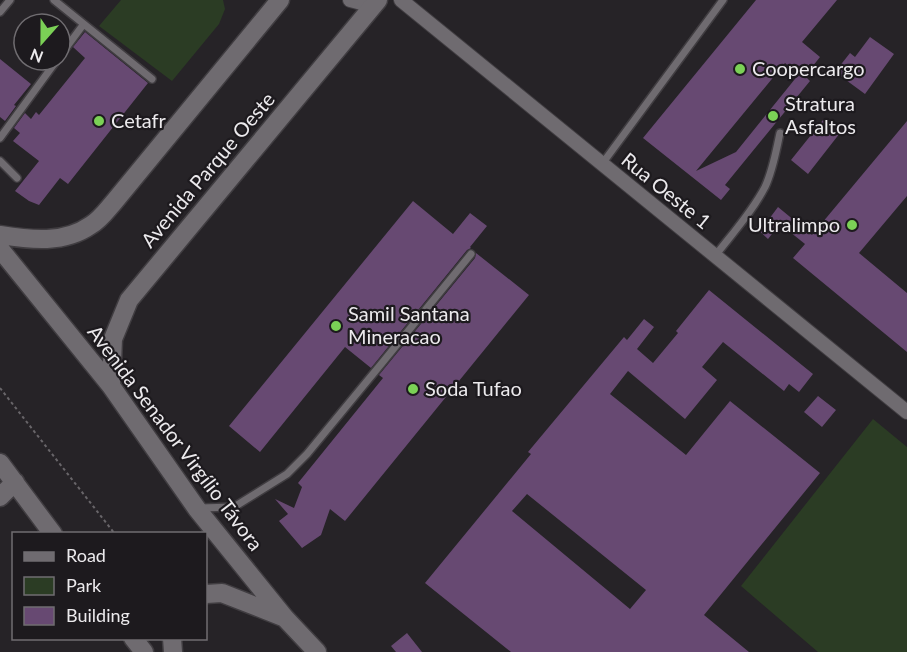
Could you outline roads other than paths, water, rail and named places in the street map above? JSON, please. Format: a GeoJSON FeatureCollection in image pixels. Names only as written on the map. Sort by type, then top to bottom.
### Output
{"type":"FeatureCollection","features":[{"type":"Feature","properties":{"kind":"street"},"geometry":{"type":"LineString","coordinates":[[0,235],[29,240],[52,239],[70,236],[91,225],[114,202],[280,0]]}},
{"type":"Feature","properties":{"kind":"street"},"geometry":{"type":"LineString","coordinates":[[350,0],[376,3]]}},
{"type":"Feature","properties":{"kind":"street","name":"Rua Oeste 1"},"geometry":{"type":"LineString","coordinates":[[400,0],[907,412]]}},
{"type":"Feature","properties":{"kind":"street","name":"Avenida Parque Oeste"},"geometry":{"type":"LineString","coordinates":[[111,386],[113,339],[129,300],[376,3]]}},
{"type":"Feature","properties":{"kind":"street","name":"Avenida Senador Virgílio Távora"},"geometry":{"type":"LineString","coordinates":[[0,249],[111,386],[197,508],[285,618],[317,652]]}},
{"type":"Feature","properties":{"kind":"street"},"geometry":{"type":"LineString","coordinates":[[0,463],[52,532]]}},
{"type":"Feature","properties":{"kind":"street"},"geometry":{"type":"LineString","coordinates":[[0,497],[15,482]]}},
{"type":"Feature","properties":{"kind":"street"},"geometry":{"type":"LineString","coordinates":[[197,508],[203,532]]}},
{"type":"Feature","properties":{"kind":"street"},"geometry":{"type":"LineString","coordinates":[[207,594],[222,593],[285,618]]}},
{"type":"Feature","properties":{"kind":"street"},"geometry":{"type":"LineString","coordinates":[[134,640],[144,652]]}},
{"type":"Feature","properties":{"kind":"lane"},"geometry":{"type":"LineString","coordinates":[[0,12],[10,0]]}},
{"type":"Feature","properties":{"kind":"lane"},"geometry":{"type":"LineString","coordinates":[[54,0],[152,79]]}},
{"type":"Feature","properties":{"kind":"lane"},"geometry":{"type":"LineString","coordinates":[[602,164],[723,0]]}},
{"type":"Feature","properties":{"kind":"lane"},"geometry":{"type":"LineString","coordinates":[[72,40],[83,25]]}},
{"type":"Feature","properties":{"kind":"lane"},"geometry":{"type":"LineString","coordinates":[[0,138],[49,72]]}},
{"type":"Feature","properties":{"kind":"lane"},"geometry":{"type":"LineString","coordinates":[[715,256],[746,216],[765,186],[780,133]]}},
{"type":"Feature","properties":{"kind":"lane"},"geometry":{"type":"LineString","coordinates":[[0,161],[17,178]]}},
{"type":"Feature","properties":{"kind":"lane"},"geometry":{"type":"LineString","coordinates":[[197,508],[234,507],[287,474],[307,454],[471,254]]}},
{"type":"Feature","properties":{"kind":"place","name":"Coopercargo"},"geometry":{"type":"Point","coordinates":[740,69]}},
{"type":"Feature","properties":{"kind":"place","name":"Stratura Asfaltos"},"geometry":{"type":"Point","coordinates":[773,116]}},
{"type":"Feature","properties":{"kind":"place","name":"Cetafr"},"geometry":{"type":"Point","coordinates":[99,121]}},
{"type":"Feature","properties":{"kind":"place","name":"Ultralimpo"},"geometry":{"type":"Point","coordinates":[852,225]}},
{"type":"Feature","properties":{"kind":"place","name":"Samil Santana Mineracao"},"geometry":{"type":"Point","coordinates":[336,326]}},
{"type":"Feature","properties":{"kind":"place","name":"Soda Tufao"},"geometry":{"type":"Point","coordinates":[413,389]}}]}
